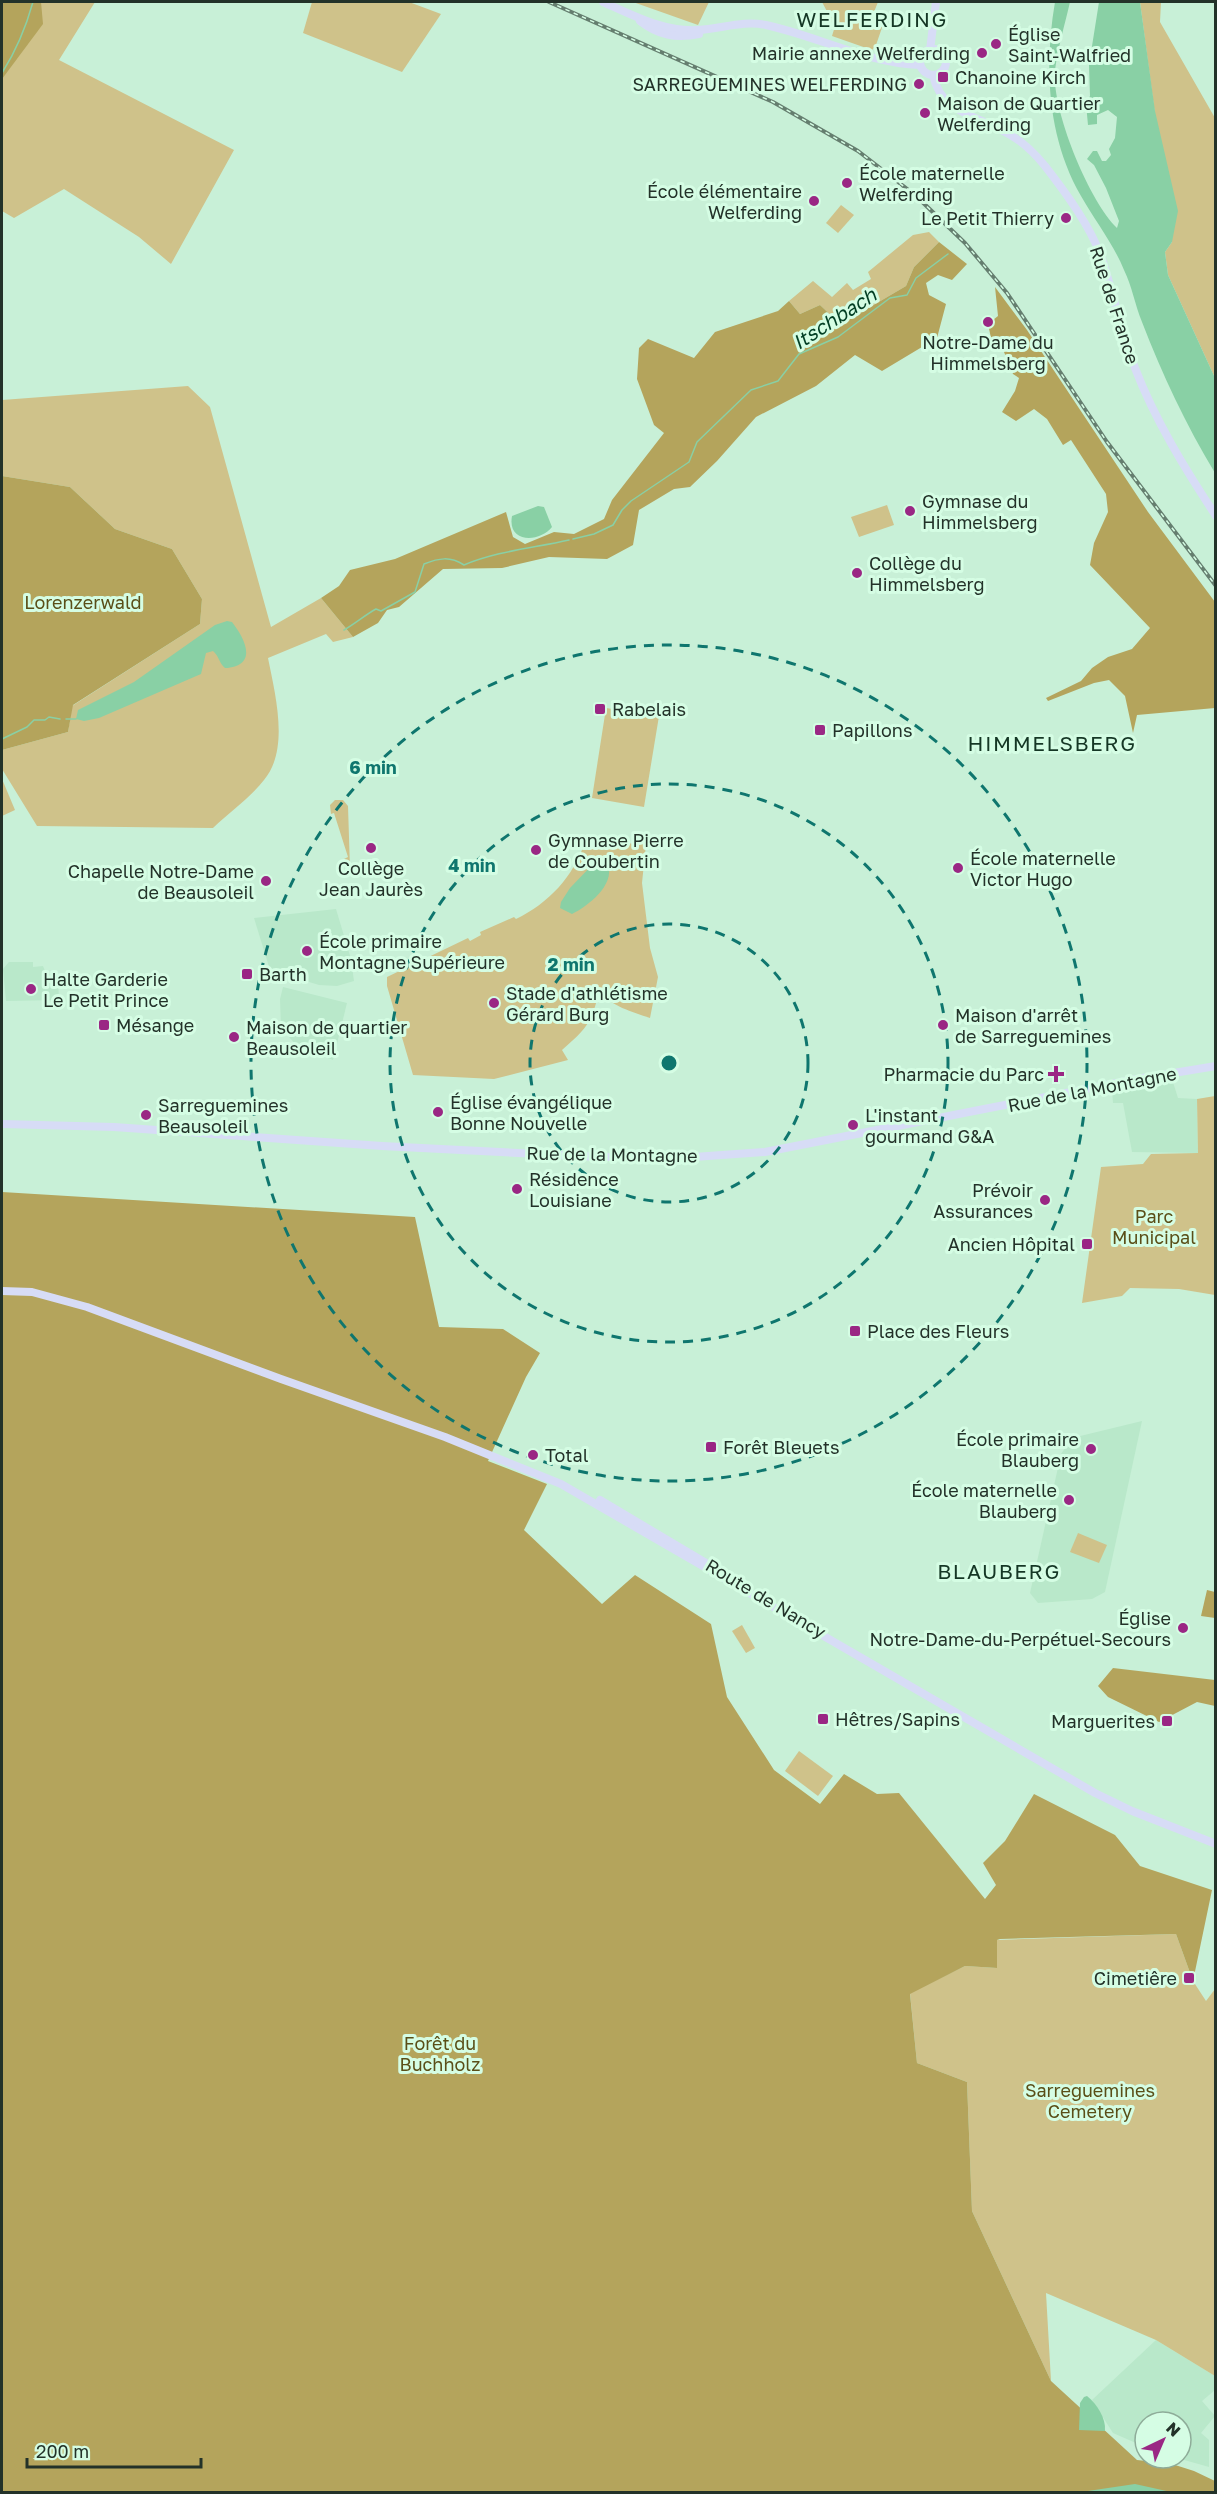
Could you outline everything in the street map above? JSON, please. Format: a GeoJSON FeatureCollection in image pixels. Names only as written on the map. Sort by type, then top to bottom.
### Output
{"type":"FeatureCollection","features":[{"type":"Feature","properties":{"kind":"main road"},"geometry":{"type":"LineString","coordinates":[[603,2],[634,16],[655,31],[676,37],[698,34],[713,28],[762,24],[868,55],[920,65],[925,72],[933,75],[940,73],[946,64],[941,52],[930,50],[922,55],[920,65]]}},
{"type":"Feature","properties":{"kind":"main road"},"geometry":{"type":"LineString","coordinates":[[930,50],[936,2]]}},
{"type":"Feature","properties":{"kind":"main road","name":"Rue de France"},"geometry":{"type":"LineString","coordinates":[[933,75],[936,90],[946,102],[1000,129],[1022,144],[1044,165],[1077,211],[1102,258],[1129,351],[1141,383],[1172,444],[1215,516]]}},
{"type":"Feature","properties":{"kind":"main road","name":"Rue de la Montagne"},"geometry":{"type":"LineString","coordinates":[[2,1124],[114,1126],[382,1146],[599,1157],[694,1157],[765,1152],[1137,1079],[1215,1066]]}},
{"type":"Feature","properties":{"kind":"main road","name":"Route de Nancy"},"geometry":{"type":"LineString","coordinates":[[2,1291],[32,1293],[87,1307],[488,1453],[561,1484],[1124,1808],[1215,1844]]}},
{"type":"Feature","properties":{"kind":"shaded area"},"geometry":{"type":"Polygon","coordinates":[[[1055,2],[1070,2],[1055,70],[1055,87],[1065,130],[1095,197],[1117,228],[1119,221],[1106,188],[1094,165],[1087,159],[1093,151],[1097,151],[1102,161],[1106,161],[1111,155],[1109,149],[1115,138],[1117,117],[1108,110],[1097,115],[1097,124],[1088,125],[1086,104],[1090,96],[1089,65],[1099,2],[1140,2],[1155,111],[1178,211],[1172,242],[1165,252],[1168,275],[1215,378],[1215,473],[1166,380],[1120,260],[1081,196],[1061,150],[1055,126],[1049,76],[1055,2]]]}},
{"type":"Feature","properties":{"kind":"shaded area"},"geometry":{"type":"Polygon","coordinates":[[[538,506],[544,507],[552,527],[540,536],[525,538],[519,536],[514,531],[512,516],[538,506]]]}},
{"type":"Feature","properties":{"kind":"shaded area"},"geometry":{"type":"Polygon","coordinates":[[[227,621],[232,622],[245,644],[245,657],[242,662],[225,668],[213,651],[206,653],[201,674],[99,718],[84,721],[76,719],[78,710],[134,682],[215,625],[227,621]]]}},
{"type":"Feature","properties":{"kind":"shaded area"},"geometry":{"type":"Polygon","coordinates":[[[596,861],[603,861],[608,865],[609,873],[608,880],[599,894],[572,914],[560,908],[570,888],[596,861]]]}},
{"type":"Feature","properties":{"kind":"shaded area","name":"École primaire Montagne Supérieure"},"geometry":{"type":"Polygon","coordinates":[[[336,909],[351,959],[354,981],[337,986],[319,985],[270,970],[254,918],[336,909]]]}},
{"type":"Feature","properties":{"kind":"shaded area","name":"Halte Garderie Le Petit Prince"},"geometry":{"type":"Polygon","coordinates":[[[9,962],[33,962],[33,967],[43,966],[45,971],[58,979],[59,1000],[6,1001],[3,969],[9,962]]]}},
{"type":"Feature","properties":{"kind":"shaded area"},"geometry":{"type":"Polygon","coordinates":[[[283,987],[347,1003],[333,1060],[297,1046],[281,1028],[280,999],[283,987]]]}},
{"type":"Feature","properties":{"kind":"shaded area"},"geometry":{"type":"Polygon","coordinates":[[[1172,1079],[1178,1098],[1197,1099],[1198,1153],[1132,1152],[1123,1103],[1113,1103],[1112,1090],[1172,1079]]]}},
{"type":"Feature","properties":{"kind":"shaded area"},"geometry":{"type":"Polygon","coordinates":[[[1142,1421],[1105,1592],[1092,1599],[1038,1603],[1030,1593],[1061,1454],[1072,1438],[1142,1421]]]}},
{"type":"Feature","properties":{"kind":"shaded area"},"geometry":{"type":"Polygon","coordinates":[[[1156,2340],[1215,2376],[1215,2390],[1202,2401],[1215,2416],[1201,2433],[1209,2440],[1209,2467],[1193,2462],[1193,2410],[1133,2410],[1133,2442],[1113,2433],[1092,2400],[1156,2340]]]}},
{"type":"Feature","properties":{"kind":"shaded area"},"geometry":{"type":"Polygon","coordinates":[[[1087,2396],[1100,2412],[1105,2431],[1079,2430],[1080,2403],[1087,2396]]]}},
{"type":"Feature","properties":{"kind":"shaded area"},"geometry":{"type":"Polygon","coordinates":[[[1135,2484],[1171,2492],[1081,2492],[1135,2484]]]}},
{"type":"Feature","properties":{"kind":"green space"},"geometry":{"type":"Polygon","coordinates":[[[2,2],[95,2],[59,60],[234,150],[171,264],[139,237],[64,189],[14,218],[2,211],[2,2]]]}},
{"type":"Feature","properties":{"kind":"green space"},"geometry":{"type":"Polygon","coordinates":[[[2,2],[41,2],[43,24],[2,79],[2,2]]]}},
{"type":"Feature","properties":{"kind":"green space"},"geometry":{"type":"Polygon","coordinates":[[[312,2],[409,2],[441,14],[402,72],[303,33],[312,2]]]}},
{"type":"Feature","properties":{"kind":"green space"},"geometry":{"type":"Polygon","coordinates":[[[633,2],[709,2],[698,25],[633,2]]]}},
{"type":"Feature","properties":{"kind":"green space"},"geometry":{"type":"Polygon","coordinates":[[[822,2],[878,2],[874,12],[886,16],[872,50],[832,36],[836,23],[829,21],[830,17],[822,2]]]}},
{"type":"Feature","properties":{"kind":"green space"},"geometry":{"type":"Polygon","coordinates":[[[1140,2],[1161,2],[1160,22],[1215,118],[1215,378],[1168,275],[1165,252],[1172,242],[1140,2]]]}},
{"type":"Feature","properties":{"kind":"green space"},"geometry":{"type":"Polygon","coordinates":[[[841,205],[854,215],[838,233],[826,223],[841,205]]]}},
{"type":"Feature","properties":{"kind":"green space"},"geometry":{"type":"Polygon","coordinates":[[[929,232],[939,242],[914,267],[906,286],[860,313],[839,323],[820,305],[800,314],[789,301],[813,281],[832,297],[847,283],[853,290],[871,279],[868,272],[913,235],[929,232]]]}},
{"type":"Feature","properties":{"kind":"green space"},"geometry":{"type":"Polygon","coordinates":[[[939,242],[967,264],[952,280],[938,275],[926,283],[929,295],[946,304],[937,338],[882,371],[855,355],[816,386],[756,417],[717,461],[690,487],[674,489],[639,510],[633,545],[607,559],[549,557],[502,568],[443,569],[399,607],[387,610],[378,623],[353,637],[321,598],[339,586],[350,570],[395,559],[506,512],[513,537],[525,544],[554,532],[574,534],[604,519],[612,500],[664,433],[654,425],[637,379],[639,348],[648,339],[694,358],[715,332],[778,311],[789,301],[800,314],[820,305],[839,323],[906,286],[914,267],[939,242]]]}},
{"type":"Feature","properties":{"kind":"green space"},"geometry":{"type":"Polygon","coordinates":[[[995,287],[1027,330],[1148,512],[1215,602],[1215,708],[1137,715],[1133,733],[1125,696],[1109,680],[1094,683],[1048,701],[1046,698],[1081,681],[1092,668],[1108,657],[1132,649],[1150,628],[1090,565],[1094,543],[1108,512],[1106,494],[1071,440],[1063,445],[1047,419],[1034,409],[1016,421],[1002,412],[1015,391],[1019,378],[1013,374],[1004,352],[991,338],[988,324],[998,316],[995,287]]]}},
{"type":"Feature","properties":{"kind":"green space"},"geometry":{"type":"Polygon","coordinates":[[[188,386],[210,407],[271,627],[321,598],[353,637],[333,642],[326,634],[268,658],[277,704],[279,737],[277,753],[272,767],[253,793],[213,828],[37,826],[2,769],[2,750],[68,732],[72,706],[200,624],[202,599],[172,549],[115,529],[70,487],[2,476],[2,400],[188,386]]]}},
{"type":"Feature","properties":{"kind":"green space","name":"Lorenzerwald"},"geometry":{"type":"Polygon","coordinates":[[[2,476],[70,487],[115,529],[172,549],[202,599],[200,624],[73,705],[68,732],[2,750],[2,476]]]}},
{"type":"Feature","properties":{"kind":"green space"},"geometry":{"type":"Polygon","coordinates":[[[887,505],[894,525],[859,537],[851,517],[887,505]]]}},
{"type":"Feature","properties":{"kind":"green space"},"geometry":{"type":"Polygon","coordinates":[[[606,708],[659,716],[644,807],[592,798],[606,708]]]}},
{"type":"Feature","properties":{"kind":"green space"},"geometry":{"type":"Polygon","coordinates":[[[2,779],[15,810],[2,816],[2,779]]]}},
{"type":"Feature","properties":{"kind":"green space"},"geometry":{"type":"Polygon","coordinates":[[[335,800],[343,800],[348,806],[350,869],[348,871],[344,859],[348,857],[334,813],[331,814],[330,805],[335,800]]]}},
{"type":"Feature","properties":{"kind":"green space","name":"Stade d'athlétisme Gérard Burg"},"geometry":{"type":"Polygon","coordinates":[[[585,842],[646,844],[642,883],[650,948],[658,977],[650,1018],[616,1005],[599,991],[594,1011],[587,1025],[562,1050],[568,1060],[494,1079],[413,1075],[387,986],[387,977],[468,938],[470,941],[481,935],[480,932],[528,913],[549,897],[567,878],[585,842]]]}},
{"type":"Feature","properties":{"kind":"green space","name":"Parc Municipal"},"geometry":{"type":"Polygon","coordinates":[[[1215,1096],[1215,1295],[1179,1289],[1130,1288],[1122,1296],[1082,1303],[1101,1167],[1143,1164],[1151,1154],[1198,1153],[1197,1099],[1215,1096]]]}},
{"type":"Feature","properties":{"kind":"green space","name":"Forêt du Buchholz"},"geometry":{"type":"Polygon","coordinates":[[[2,1192],[415,1217],[439,1327],[503,1329],[540,1353],[526,1377],[488,1461],[547,1484],[524,1530],[602,1604],[635,1575],[711,1624],[727,1697],[774,1770],[820,1804],[844,1774],[877,1794],[899,1793],[985,1899],[996,1885],[983,1863],[1005,1841],[1034,1794],[1115,1835],[1140,1866],[1212,1890],[1193,1981],[1176,1934],[1000,1939],[997,1940],[997,1968],[965,1966],[910,1994],[917,2063],[967,2082],[972,2211],[1051,2381],[1133,2456],[1133,2470],[1191,2470],[1215,2481],[1215,2492],[2,2492],[2,1192]]]}},
{"type":"Feature","properties":{"kind":"green space"},"geometry":{"type":"Polygon","coordinates":[[[1078,1533],[1107,1545],[1099,1563],[1070,1552],[1078,1533]]]}},
{"type":"Feature","properties":{"kind":"green space"},"geometry":{"type":"Polygon","coordinates":[[[1207,1590],[1215,1592],[1215,1618],[1201,1616],[1207,1590]]]}},
{"type":"Feature","properties":{"kind":"green space"},"geometry":{"type":"Polygon","coordinates":[[[742,1625],[755,1648],[746,1653],[732,1631],[742,1625]]]}},
{"type":"Feature","properties":{"kind":"green space"},"geometry":{"type":"Polygon","coordinates":[[[1113,1668],[1215,1680],[1215,1706],[1197,1702],[1159,1722],[1108,1697],[1098,1686],[1113,1668]]]}},
{"type":"Feature","properties":{"kind":"green space"},"geometry":{"type":"Polygon","coordinates":[[[799,1751],[833,1776],[818,1796],[785,1771],[799,1751]]]}},
{"type":"Feature","properties":{"kind":"green space","name":"Sarreguemines Cemetery"},"geometry":{"type":"Polygon","coordinates":[[[1176,1934],[1193,1981],[1206,2001],[1215,1989],[1215,2376],[1156,2340],[1046,2293],[1051,2381],[972,2211],[967,2082],[917,2063],[910,1993],[965,1966],[997,1968],[997,1940],[1176,1934]]]}},
{"type":"Feature","properties":{"kind":"waterway"},"geometry":{"type":"LineString","coordinates":[[2,73],[20,39],[33,2]]}},
{"type":"Feature","properties":{"kind":"waterway","name":"Itschbach"},"geometry":{"type":"LineString","coordinates":[[573,539],[594,534],[613,525],[631,501],[689,462],[697,442],[751,390],[778,381],[799,354],[838,337],[890,298],[907,295],[916,278],[948,254]]}},
{"type":"Feature","properties":{"kind":"waterway","name":"Itschbach"},"geometry":{"type":"LineString","coordinates":[[344,630],[376,609],[381,611],[415,592],[424,564],[444,559],[454,560],[464,565],[502,553],[569,540]]}},
{"type":"Feature","properties":{"kind":"waterway","name":"Itschbach"},"geometry":{"type":"LineString","coordinates":[[2,739],[27,727],[34,720],[45,720],[49,717],[60,719]]}},
{"type":"Feature","properties":{"kind":"waterway","name":"Itschbach"},"geometry":{"type":"LineString","coordinates":[[66,719],[76,719]]}},
{"type":"Feature","properties":{"kind":"railway"},"geometry":{"type":"LineString","coordinates":[[549,2],[773,102],[858,151],[915,195],[965,243],[1007,293],[1107,442],[1216,586]]}},
{"type":"Feature","properties":{"kind":"place","name":"Église Saint-Walfried"},"geometry":{"type":"Point","coordinates":[996,44]}},
{"type":"Feature","properties":{"kind":"place","name":"Mairie annexe Welferding"},"geometry":{"type":"Point","coordinates":[982,53]}},
{"type":"Feature","properties":{"kind":"place","name":"Chanoine Kirch"},"geometry":{"type":"Point","coordinates":[943,77]}},
{"type":"Feature","properties":{"kind":"place","name":"SARREGUEMINES WELFERDING"},"geometry":{"type":"Point","coordinates":[919,84]}},
{"type":"Feature","properties":{"kind":"place","name":"Maison de Quartier Welferding"},"geometry":{"type":"Point","coordinates":[925,113]}},
{"type":"Feature","properties":{"kind":"place","name":"École maternelle Welferding"},"geometry":{"type":"Point","coordinates":[847,183]}},
{"type":"Feature","properties":{"kind":"place","name":"École élémentaire Welferding"},"geometry":{"type":"Point","coordinates":[814,201]}},
{"type":"Feature","properties":{"kind":"place","name":"Le Petit Thierry"},"geometry":{"type":"Point","coordinates":[1066,218]}},
{"type":"Feature","properties":{"kind":"place","name":"Notre-Dame du Himmelsberg"},"geometry":{"type":"Point","coordinates":[988,322]}},
{"type":"Feature","properties":{"kind":"place","name":"Gymnase du Himmelsberg"},"geometry":{"type":"Point","coordinates":[910,511]}},
{"type":"Feature","properties":{"kind":"place","name":"Collège du Himmelsberg"},"geometry":{"type":"Point","coordinates":[857,573]}},
{"type":"Feature","properties":{"kind":"place","name":"Rabelais"},"geometry":{"type":"Point","coordinates":[600,709]}},
{"type":"Feature","properties":{"kind":"place","name":"Papillons"},"geometry":{"type":"Point","coordinates":[820,730]}},
{"type":"Feature","properties":{"kind":"place","name":"Collège Jean Jaurès"},"geometry":{"type":"Point","coordinates":[371,848]}},
{"type":"Feature","properties":{"kind":"place","name":"Gymnase Pierre de Coubertin"},"geometry":{"type":"Point","coordinates":[536,850]}},
{"type":"Feature","properties":{"kind":"place","name":"École maternelle Victor Hugo"},"geometry":{"type":"Point","coordinates":[958,868]}},
{"type":"Feature","properties":{"kind":"place","name":"Chapelle Notre-Dame de Beausoleil"},"geometry":{"type":"Point","coordinates":[266,881]}},
{"type":"Feature","properties":{"kind":"place","name":"École primaire Montagne Supérieure"},"geometry":{"type":"Point","coordinates":[307,951]}},
{"type":"Feature","properties":{"kind":"place","name":"Barth"},"geometry":{"type":"Point","coordinates":[247,974]}},
{"type":"Feature","properties":{"kind":"place","name":"Halte Garderie Le Petit Prince"},"geometry":{"type":"Point","coordinates":[31,989]}},
{"type":"Feature","properties":{"kind":"place","name":"Stade d'athlétisme Gérard Burg"},"geometry":{"type":"Point","coordinates":[494,1003]}},
{"type":"Feature","properties":{"kind":"place","name":"Mésange"},"geometry":{"type":"Point","coordinates":[104,1025]}},
{"type":"Feature","properties":{"kind":"place","name":"Maison d'arrêt de Sarreguemines"},"geometry":{"type":"Point","coordinates":[943,1025]}},
{"type":"Feature","properties":{"kind":"place","name":"Maison de quartier Beausoleil"},"geometry":{"type":"Point","coordinates":[234,1037]}},
{"type":"Feature","properties":{"kind":"place","name":"Pharmacie du Parc"},"geometry":{"type":"Point","coordinates":[1056,1074]}},
{"type":"Feature","properties":{"kind":"place","name":"Église évangélique Bonne Nouvelle"},"geometry":{"type":"Point","coordinates":[438,1112]}},
{"type":"Feature","properties":{"kind":"place","name":"Sarreguemines Beausoleil"},"geometry":{"type":"Point","coordinates":[146,1115]}},
{"type":"Feature","properties":{"kind":"place","name":"L'instant gourmand G&A"},"geometry":{"type":"Point","coordinates":[853,1125]}},
{"type":"Feature","properties":{"kind":"place","name":"Résidence Louisiane"},"geometry":{"type":"Point","coordinates":[517,1189]}},
{"type":"Feature","properties":{"kind":"place","name":"Prévoir Assurances"},"geometry":{"type":"Point","coordinates":[1045,1200]}},
{"type":"Feature","properties":{"kind":"place","name":"Ancien Hôpital"},"geometry":{"type":"Point","coordinates":[1087,1244]}},
{"type":"Feature","properties":{"kind":"place","name":"Place des Fleurs"},"geometry":{"type":"Point","coordinates":[855,1331]}},
{"type":"Feature","properties":{"kind":"place","name":"Forêt Bleuets"},"geometry":{"type":"Point","coordinates":[711,1447]}},
{"type":"Feature","properties":{"kind":"place","name":"École primaire Blauberg"},"geometry":{"type":"Point","coordinates":[1091,1449]}},
{"type":"Feature","properties":{"kind":"place","name":"Total"},"geometry":{"type":"Point","coordinates":[533,1455]}},
{"type":"Feature","properties":{"kind":"place","name":"École maternelle Blauberg"},"geometry":{"type":"Point","coordinates":[1069,1500]}},
{"type":"Feature","properties":{"kind":"place","name":"Église Notre-Dame-du-Perpétuel-Secours"},"geometry":{"type":"Point","coordinates":[1183,1628]}},
{"type":"Feature","properties":{"kind":"place","name":"Hêtres/Sapins"},"geometry":{"type":"Point","coordinates":[823,1719]}},
{"type":"Feature","properties":{"kind":"place","name":"Marguerites"},"geometry":{"type":"Point","coordinates":[1167,1721]}},
{"type":"Feature","properties":{"kind":"place","name":"Cimetiêre"},"geometry":{"type":"Point","coordinates":[1189,1978]}},
{"type":"Feature","properties":{"kind":"district","name":"WELFERDING"},"geometry":{"type":"Point","coordinates":[872,19]}},
{"type":"Feature","properties":{"kind":"district","name":"HIMMELSBERG"},"geometry":{"type":"Point","coordinates":[1052,743]}},
{"type":"Feature","properties":{"kind":"district","name":"BLAUBERG"},"geometry":{"type":"Point","coordinates":[999,1571]}}]}
